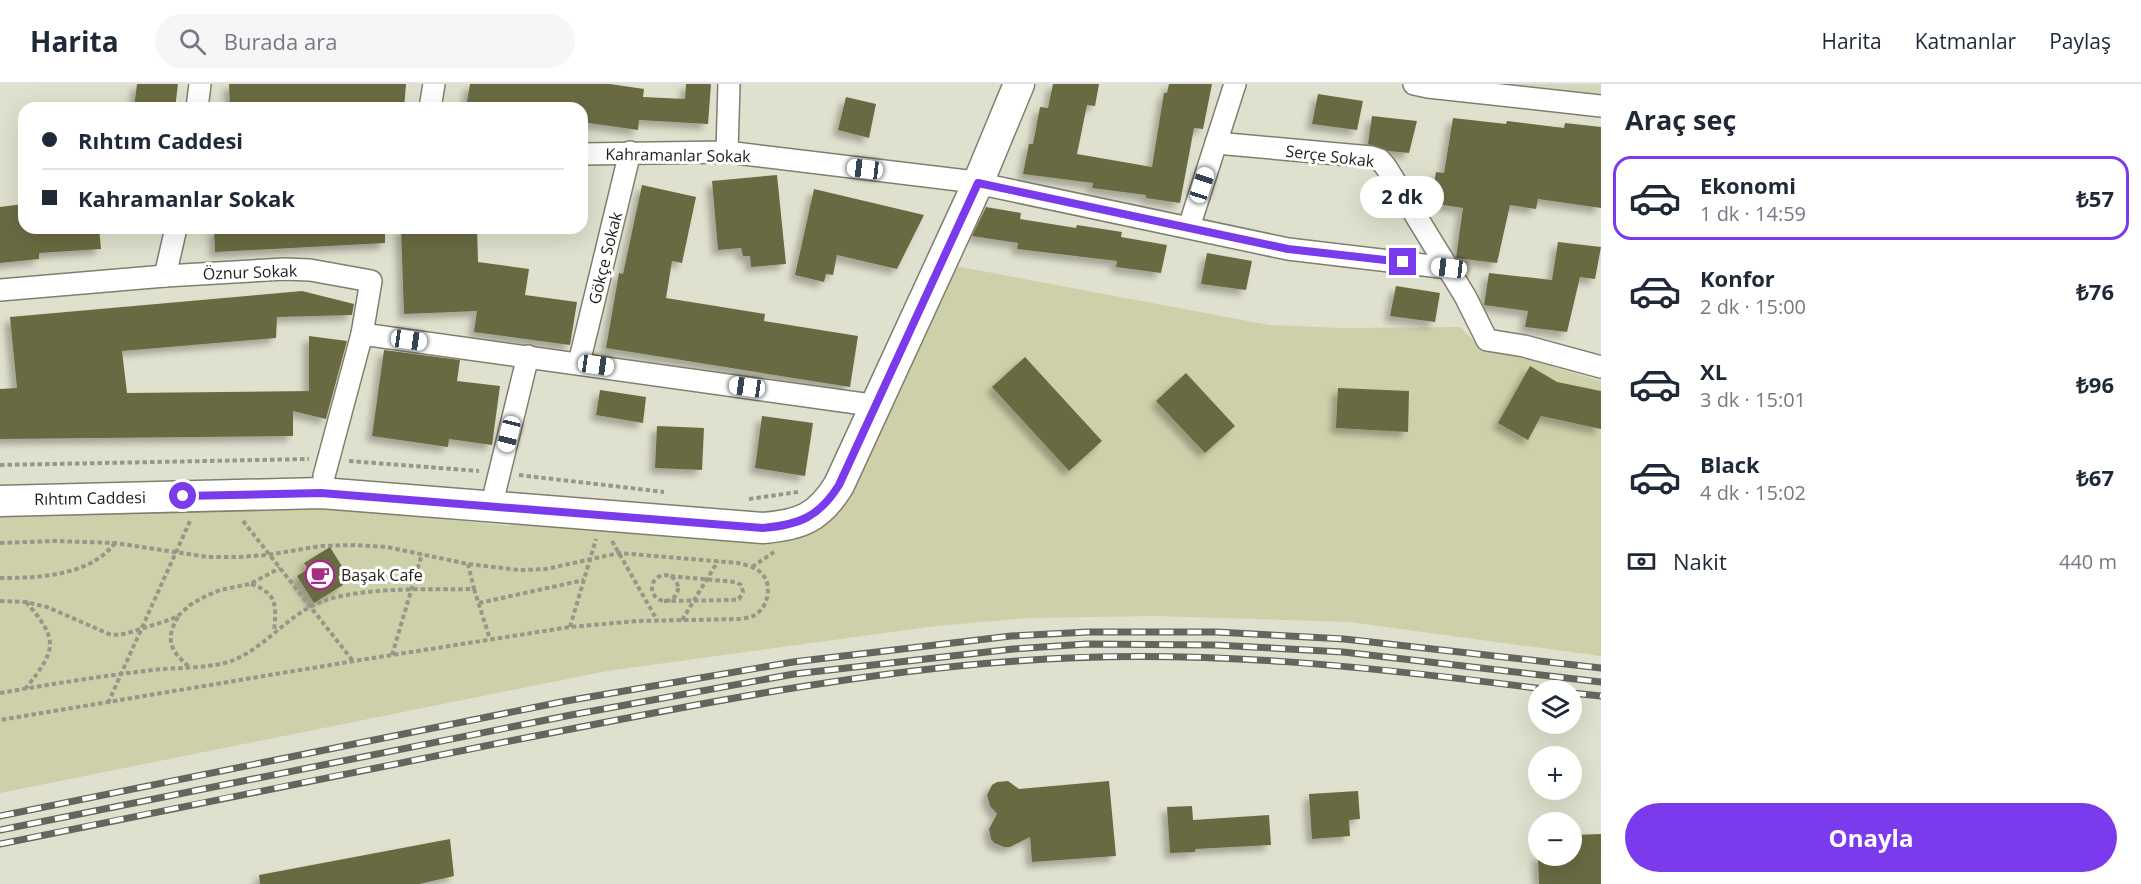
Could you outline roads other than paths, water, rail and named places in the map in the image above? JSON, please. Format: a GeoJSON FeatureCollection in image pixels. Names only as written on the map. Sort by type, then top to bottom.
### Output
{"type":"FeatureCollection","features":[{"type":"Feature","properties":{"kind":"main road","name":"Rıhtım Caddesi"},"geometry":{"type":"LineString","coordinates":[[0,501],[321,493],[763,528],[782,526],[802,520],[828,503],[839,485],[972,182],[1008,84]]}},
{"type":"Feature","properties":{"kind":"main road","name":"Rıhtım Caddesi"},"geometry":{"type":"LineString","coordinates":[[0,483],[240,476],[327,468],[497,482],[730,511],[784,509],[807,502],[821,494],[830,480],[864,404],[1019,84]]}},
{"type":"Feature","properties":{"kind":"street"},"geometry":{"type":"LineString","coordinates":[[198,102],[200,84]]}},
{"type":"Feature","properties":{"kind":"street"},"geometry":{"type":"LineString","coordinates":[[431,102],[434,84]]}},
{"type":"Feature","properties":{"kind":"street"},"geometry":{"type":"LineString","coordinates":[[727,152],[729,84]]}},
{"type":"Feature","properties":{"kind":"street"},"geometry":{"type":"LineString","coordinates":[[1189,227],[1235,84]]}},
{"type":"Feature","properties":{"kind":"street"},"geometry":{"type":"LineString","coordinates":[[1423,85],[1601,106]]}},
{"type":"Feature","properties":{"kind":"street","name":"Serçe Sokak"},"geometry":{"type":"LineString","coordinates":[[1216,143],[1380,160],[1449,268],[1487,340],[1524,346],[1601,367]]}},
{"type":"Feature","properties":{"kind":"street","name":"Gökçe Sokak"},"geometry":{"type":"LineString","coordinates":[[579,363],[630,152]]}},
{"type":"Feature","properties":{"kind":"street","name":"Kahramanlar Sokak"},"geometry":{"type":"LineString","coordinates":[[588,154],[727,152],[972,182],[1288,249],[1449,268]]}},
{"type":"Feature","properties":{"kind":"street"},"geometry":{"type":"LineString","coordinates":[[165,276],[175,234]]}},
{"type":"Feature","properties":{"kind":"street","name":"Öznur Sokak"},"geometry":{"type":"LineString","coordinates":[[0,290],[284,269],[310,270],[371,281],[362,334],[327,468]]}},
{"type":"Feature","properties":{"kind":"street"},"geometry":{"type":"LineString","coordinates":[[362,334],[864,404]]}},
{"type":"Feature","properties":{"kind":"street"},"geometry":{"type":"LineString","coordinates":[[497,482],[528,356]]}},
{"type":"Feature","properties":{"kind":"railway"},"geometry":{"type":"LineString","coordinates":[[0,816],[566,701],[793,662],[1011,636],[1088,632],[1216,632],[1344,639],[1601,668]]}},
{"type":"Feature","properties":{"kind":"railway"},"geometry":{"type":"LineString","coordinates":[[0,830],[571,715],[794,674],[1013,649],[1087,644],[1215,645],[1343,652],[1601,682]]}},
{"type":"Feature","properties":{"kind":"railway"},"geometry":{"type":"LineString","coordinates":[[0,844],[699,704],[826,683],[953,667],[1084,657],[1218,658],[1351,667],[1528,687]]}},
{"type":"Feature","properties":{"kind":"railway"},"geometry":{"type":"LineString","coordinates":[[1582,694],[1601,696]]}},
{"type":"Feature","properties":{"kind":"place","name":"Başak Cafe"},"geometry":{"type":"Point","coordinates":[320,575]}}]}
